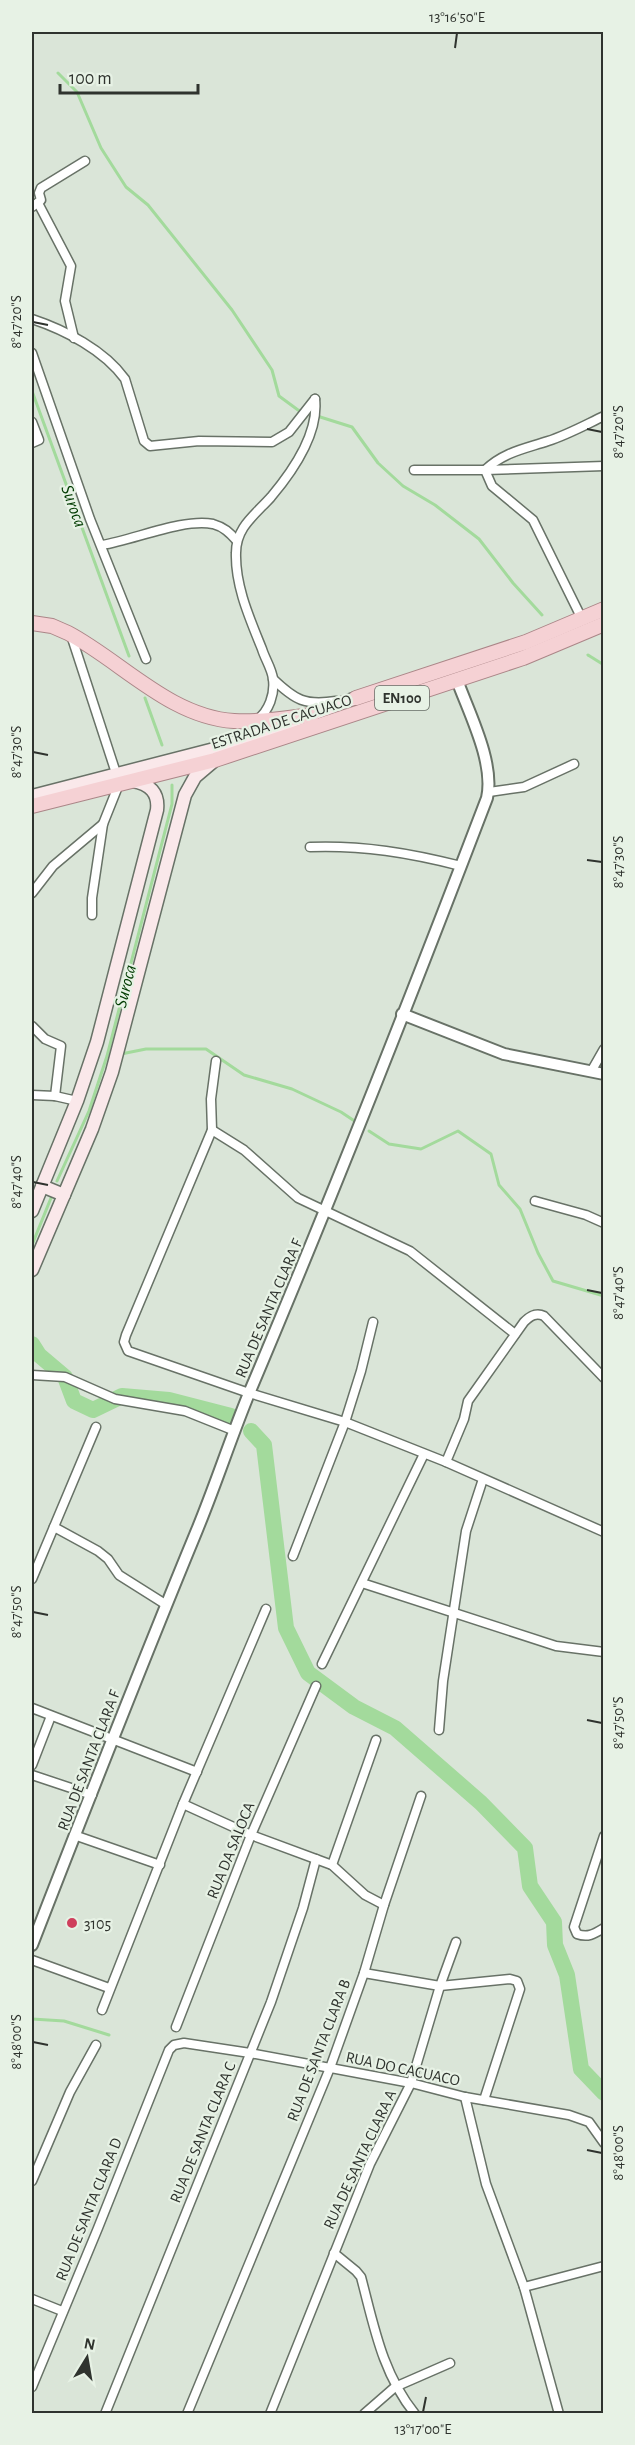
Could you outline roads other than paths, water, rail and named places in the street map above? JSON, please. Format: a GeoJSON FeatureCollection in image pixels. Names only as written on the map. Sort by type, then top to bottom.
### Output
{"type":"FeatureCollection","features":[{"type":"Feature","properties":{"kind":"main road","name":"ESTRADA DE CACUACO"},"geometry":{"type":"LineString","coordinates":[[178,764],[356,698],[526,642],[603,609]]}},
{"type":"Feature","properties":{"kind":"main road","name":"ESTRADA DE CACUACO"},"geometry":{"type":"LineString","coordinates":[[32,623],[52,626],[71,635],[171,700],[212,718],[256,721],[312,715]]}},
{"type":"Feature","properties":{"kind":"main road","name":"ESTRADA DE CACUACO"},"geometry":{"type":"LineString","coordinates":[[32,796],[178,764],[215,760],[523,658],[603,624]]}},
{"type":"Feature","properties":{"kind":"main road"},"geometry":{"type":"LineString","coordinates":[[32,1270],[92,1129],[112,1072],[185,795],[195,777],[215,760]]}},
{"type":"Feature","properties":{"kind":"main road","name":"ESTRADA DE CACUACO"},"geometry":{"type":"LineString","coordinates":[[32,806],[118,778],[133,781],[161,768]]}},
{"type":"Feature","properties":{"kind":"main road"},"geometry":{"type":"LineString","coordinates":[[32,1211],[97,1042],[157,810],[156,796],[152,788],[133,781]]}},
{"type":"Feature","properties":{"kind":"main road"},"geometry":{"type":"LineString","coordinates":[[42,1186],[64,1195]]}},
{"type":"Feature","properties":{"kind":"street"},"geometry":{"type":"LineString","coordinates":[[74,338],[65,301],[71,266],[35,205],[41,188],[85,161]]}},
{"type":"Feature","properties":{"kind":"street"},"geometry":{"type":"LineString","coordinates":[[32,319],[74,338],[109,362],[125,379],[144,441],[150,446],[199,441],[272,442],[289,432],[315,399],[314,421],[302,449],[278,487],[249,520],[236,540]]}},
{"type":"Feature","properties":{"kind":"street"},"geometry":{"type":"LineString","coordinates":[[32,353],[146,659]]}},
{"type":"Feature","properties":{"kind":"street"},"geometry":{"type":"LineString","coordinates":[[485,470],[495,460],[511,452],[548,441],[603,416]]}},
{"type":"Feature","properties":{"kind":"street"},"geometry":{"type":"LineString","coordinates":[[32,422],[39,440],[32,443]]}},
{"type":"Feature","properties":{"kind":"street"},"geometry":{"type":"LineString","coordinates":[[414,470],[603,466]]}},
{"type":"Feature","properties":{"kind":"street"},"geometry":{"type":"LineString","coordinates":[[485,470],[492,486],[533,520],[582,619]]}},
{"type":"Feature","properties":{"kind":"street"},"geometry":{"type":"LineString","coordinates":[[102,545],[202,523],[228,530],[236,540],[238,579],[273,679],[270,702],[262,716],[256,721]]}},
{"type":"Feature","properties":{"kind":"street"},"geometry":{"type":"LineString","coordinates":[[71,635],[118,778],[103,824],[92,898],[92,915]]}},
{"type":"Feature","properties":{"kind":"street"},"geometry":{"type":"LineString","coordinates":[[273,679],[290,695],[308,703],[320,704],[356,698]]}},
{"type":"Feature","properties":{"kind":"street","name":"RUA DE SANTA CLARA F"},"geometry":{"type":"LineString","coordinates":[[32,1945],[249,1393],[285,1313],[367,1107],[489,792],[480,742],[457,680]]}},
{"type":"Feature","properties":{"kind":"street"},"geometry":{"type":"LineString","coordinates":[[489,792],[524,786],[574,764]]}},
{"type":"Feature","properties":{"kind":"street"},"geometry":{"type":"LineString","coordinates":[[32,894],[53,866],[103,824]]}},
{"type":"Feature","properties":{"kind":"street"},"geometry":{"type":"LineString","coordinates":[[309,847],[370,848],[413,854],[461,866]]}},
{"type":"Feature","properties":{"kind":"street"},"geometry":{"type":"LineString","coordinates":[[402,1014],[504,1054],[603,1074]]}},
{"type":"Feature","properties":{"kind":"street"},"geometry":{"type":"LineString","coordinates":[[32,1026],[45,1039],[61,1046],[55,1096]]}},
{"type":"Feature","properties":{"kind":"street"},"geometry":{"type":"LineString","coordinates":[[592,1070],[603,1049]]}},
{"type":"Feature","properties":{"kind":"street"},"geometry":{"type":"LineString","coordinates":[[216,1061],[211,1099],[212,1130],[124,1342],[128,1351],[249,1393],[345,1422],[446,1462],[603,1532]]}},
{"type":"Feature","properties":{"kind":"street"},"geometry":{"type":"LineString","coordinates":[[32,1095],[55,1096],[76,1101]]}},
{"type":"Feature","properties":{"kind":"street"},"geometry":{"type":"LineString","coordinates":[[212,1130],[244,1150],[298,1198],[410,1251],[515,1334]]}},
{"type":"Feature","properties":{"kind":"street"},"geometry":{"type":"LineString","coordinates":[[535,1201],[586,1215],[603,1223]]}},
{"type":"Feature","properties":{"kind":"street"},"geometry":{"type":"LineString","coordinates":[[446,1462],[464,1419],[468,1401],[515,1334],[528,1318],[535,1314],[544,1316],[603,1378]]}},
{"type":"Feature","properties":{"kind":"street"},"geometry":{"type":"LineString","coordinates":[[293,1556],[345,1422],[362,1371],[373,1322]]}},
{"type":"Feature","properties":{"kind":"street"},"geometry":{"type":"LineString","coordinates":[[32,1374],[65,1377],[115,1399],[185,1410],[235,1431]]}},
{"type":"Feature","properties":{"kind":"street"},"geometry":{"type":"LineString","coordinates":[[32,1579],[96,1427]]}},
{"type":"Feature","properties":{"kind":"street"},"geometry":{"type":"LineString","coordinates":[[322,1664],[424,1454]]}},
{"type":"Feature","properties":{"kind":"street"},"geometry":{"type":"LineString","coordinates":[[439,1730],[443,1681],[466,1531],[483,1479]]}},
{"type":"Feature","properties":{"kind":"street"},"geometry":{"type":"LineString","coordinates":[[54,1527],[98,1551],[108,1559],[120,1575],[165,1604]]}},
{"type":"Feature","properties":{"kind":"street"},"geometry":{"type":"LineString","coordinates":[[362,1583],[556,1646],[603,1652]]}},
{"type":"Feature","properties":{"kind":"street"},"geometry":{"type":"LineString","coordinates":[[102,2010],[183,1804],[266,1609]]}},
{"type":"Feature","properties":{"kind":"street","name":"RUA DA SALOCA"},"geometry":{"type":"LineString","coordinates":[[176,2027],[251,1835],[316,1686]]}},
{"type":"Feature","properties":{"kind":"street"},"geometry":{"type":"LineString","coordinates":[[32,1708],[197,1772]]}},
{"type":"Feature","properties":{"kind":"street"},"geometry":{"type":"LineString","coordinates":[[32,1765],[51,1716]]}},
{"type":"Feature","properties":{"kind":"street"},"geometry":{"type":"LineString","coordinates":[[332,1865],[376,1740]]}},
{"type":"Feature","properties":{"kind":"street"},"geometry":{"type":"LineString","coordinates":[[32,1775],[92,1795]]}},
{"type":"Feature","properties":{"kind":"street","name":"RUA DE SANTA CLARA B"},"geometry":{"type":"LineString","coordinates":[[187,2414],[330,2068],[422,1796]]}},
{"type":"Feature","properties":{"kind":"street"},"geometry":{"type":"LineString","coordinates":[[183,1804],[251,1835],[332,1865],[358,1890],[384,1905]]}},
{"type":"Feature","properties":{"kind":"street"},"geometry":{"type":"LineString","coordinates":[[74,1835],[160,1864]]}},
{"type":"Feature","properties":{"kind":"street"},"geometry":{"type":"LineString","coordinates":[[603,1836],[574,1927],[577,1934],[585,1936],[592,1935],[603,1928]]}},
{"type":"Feature","properties":{"kind":"street","name":"RUA DE SANTA CLARA C"},"geometry":{"type":"LineString","coordinates":[[105,2414],[271,2002],[316,1859]]}},
{"type":"Feature","properties":{"kind":"street","name":"RUA DE SANTA CLARA A"},"geometry":{"type":"LineString","coordinates":[[270,2414],[370,2164],[411,2083],[440,1986],[456,1942]]}},
{"type":"Feature","properties":{"kind":"street"},"geometry":{"type":"LineString","coordinates":[[32,1960],[110,1989]]}},
{"type":"Feature","properties":{"kind":"street"},"geometry":{"type":"LineString","coordinates":[[364,1973],[440,1986],[510,1979],[518,1981],[520,1989],[484,2100]]}},
{"type":"Feature","properties":{"kind":"street","name":"RUA DO CACUACO"},"geometry":{"type":"LineString","coordinates":[[174,2045],[184,2043],[250,2053],[411,2083],[465,2097],[569,2115],[589,2122],[599,2133],[603,2144]]}},
{"type":"Feature","properties":{"kind":"street"},"geometry":{"type":"LineString","coordinates":[[32,2181],[70,2092],[96,2045]]}},
{"type":"Feature","properties":{"kind":"street","name":"RUA DE SANTA CLARA D"},"geometry":{"type":"LineString","coordinates":[[32,2387],[169,2050],[174,2045]]}},
{"type":"Feature","properties":{"kind":"street"},"geometry":{"type":"LineString","coordinates":[[465,2097],[486,2184],[524,2287],[559,2414]]}},
{"type":"Feature","properties":{"kind":"street"},"geometry":{"type":"LineString","coordinates":[[333,2253],[357,2271],[361,2277],[380,2349],[395,2387],[414,2414]]}},
{"type":"Feature","properties":{"kind":"street"},"geometry":{"type":"LineString","coordinates":[[524,2287],[603,2266]]}},
{"type":"Feature","properties":{"kind":"street"},"geometry":{"type":"LineString","coordinates":[[32,2299],[62,2311]]}},
{"type":"Feature","properties":{"kind":"street"},"geometry":{"type":"LineString","coordinates":[[364,2414],[395,2387],[450,2363]]}},
{"type":"Feature","properties":{"kind":"waterway"},"geometry":{"type":"LineString","coordinates":[[58,73],[77,92],[101,148],[126,187],[148,205],[232,310],[272,370],[279,396],[298,410],[352,427],[378,463],[403,486],[435,505],[479,539],[513,583],[542,615]]}},
{"type":"Feature","properties":{"kind":"waterway","name":"Suroca"},"geometry":{"type":"LineString","coordinates":[[32,391],[129,656]]}},
{"type":"Feature","properties":{"kind":"waterway"},"geometry":{"type":"LineString","coordinates":[[588,655],[604,665]]}},
{"type":"Feature","properties":{"kind":"waterway","name":"Suroca"},"geometry":{"type":"LineString","coordinates":[[145,698],[162,745]]}},
{"type":"Feature","properties":{"kind":"waterway","name":"Suroca"},"geometry":{"type":"LineString","coordinates":[[57,1181],[89,1111],[107,1056],[172,804],[172,785]]}},
{"type":"Feature","properties":{"kind":"waterway"},"geometry":{"type":"LineString","coordinates":[[121,1054],[146,1049],[206,1049],[244,1075],[292,1089],[341,1112],[356,1122]]}},
{"type":"Feature","properties":{"kind":"waterway"},"geometry":{"type":"LineString","coordinates":[[369,1131],[389,1144],[421,1149],[458,1131],[491,1154],[499,1185],[520,1209],[538,1253],[553,1281],[604,1296]]}},
{"type":"Feature","properties":{"kind":"waterway","name":"Suroca"},"geometry":{"type":"LineString","coordinates":[[32,1245],[51,1198]]}},
{"type":"Feature","properties":{"kind":"waterway"},"geometry":{"type":"LineString","coordinates":[[32,1344],[39,1355],[65,1377],[74,1401],[93,1410],[122,1396],[169,1400],[231,1416]]}},
{"type":"Feature","properties":{"kind":"waterway"},"geometry":{"type":"LineString","coordinates":[[251,1431],[264,1445],[286,1628],[308,1673],[354,1707],[395,1728],[481,1803],[525,1848],[530,1886],[554,1922],[555,1945],[567,1975],[581,2069],[604,2093]]}},
{"type":"Feature","properties":{"kind":"waterway"},"geometry":{"type":"LineString","coordinates":[[32,2019],[64,2021],[109,2035]]}},
{"type":"Feature","properties":{"kind":"place","name":"3105"},"geometry":{"type":"Point","coordinates":[72,1923]}}]}
